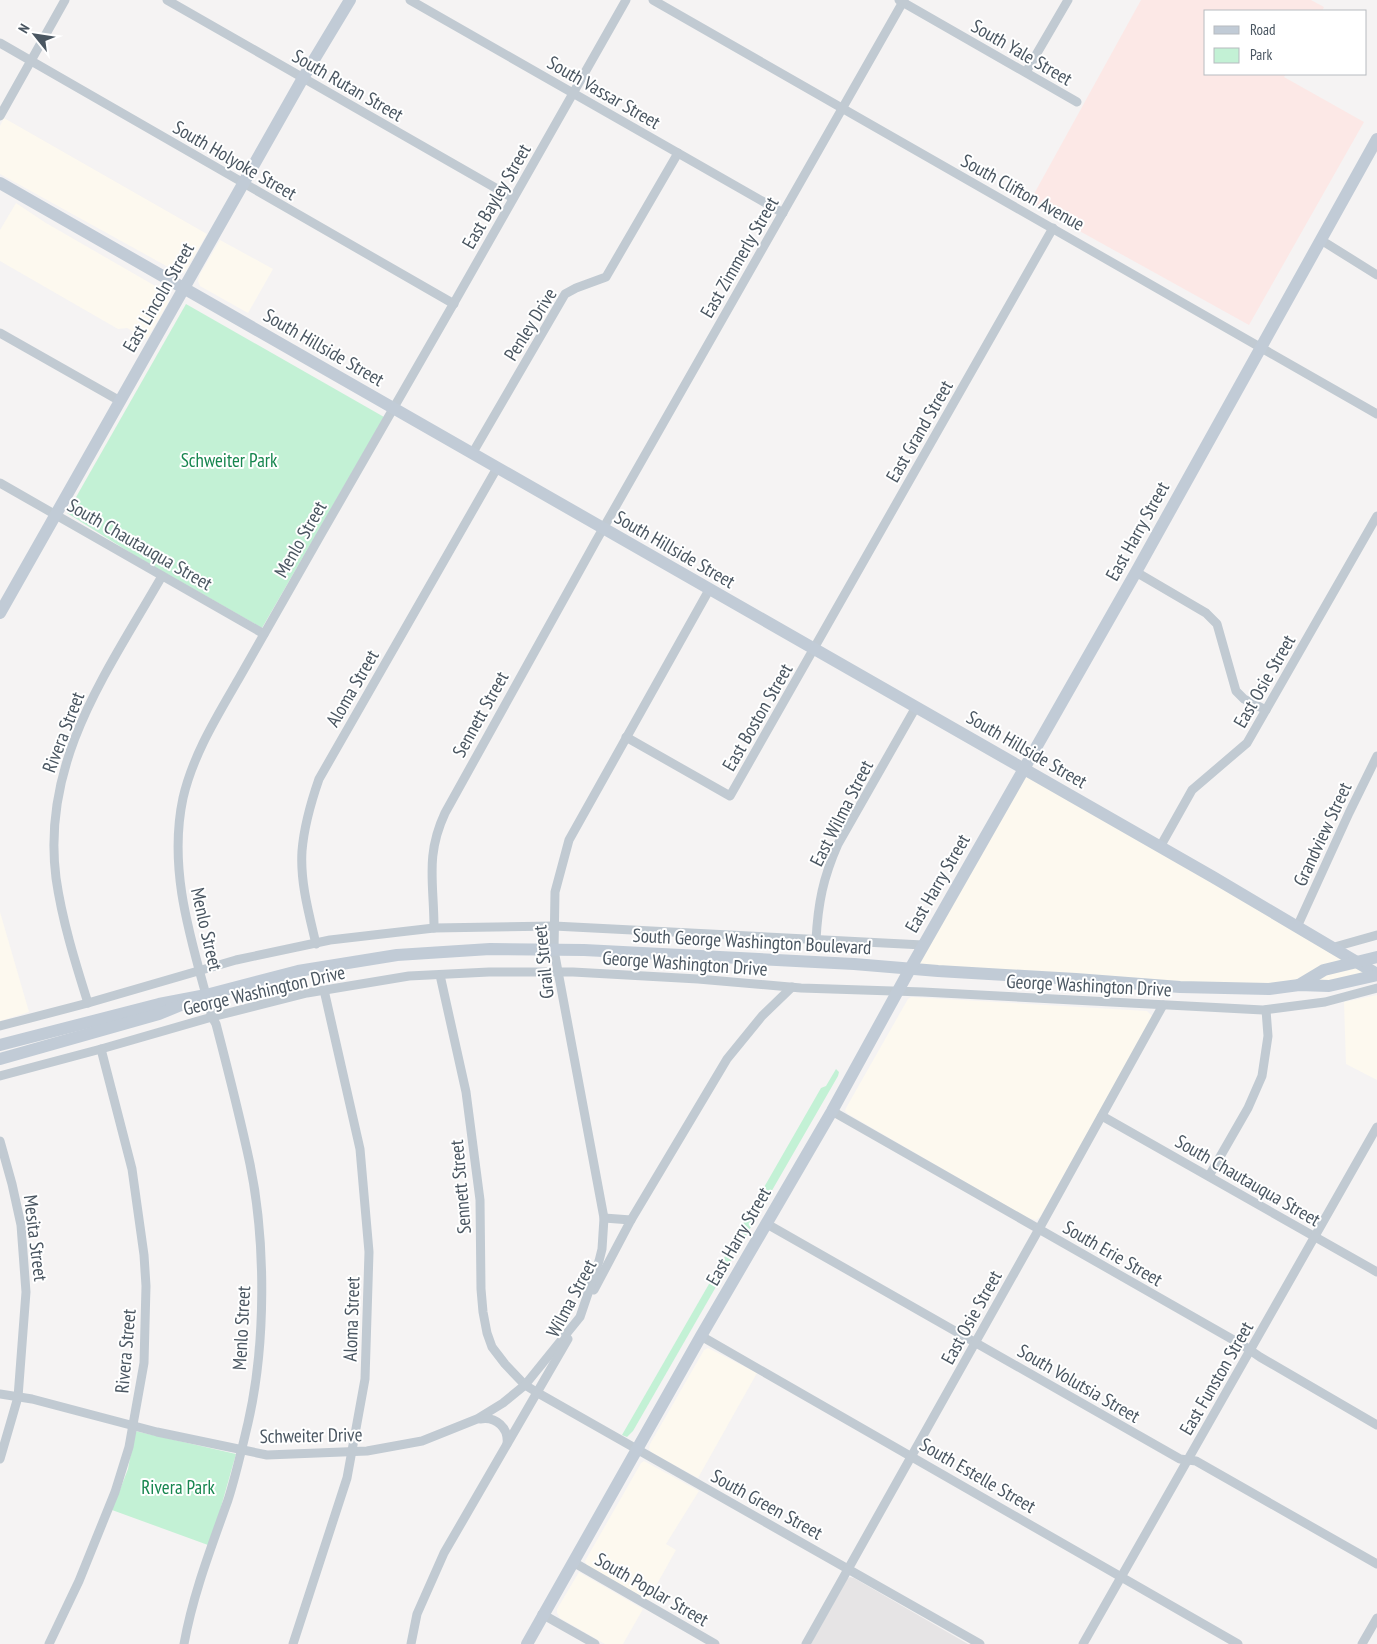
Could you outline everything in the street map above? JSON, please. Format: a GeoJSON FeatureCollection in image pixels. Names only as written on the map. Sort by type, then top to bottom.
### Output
{"type":"FeatureCollection","features":[{"type":"Feature","properties":{"kind":"main road","name":"East Lincoln Street"},"geometry":{"type":"LineString","coordinates":[[0,613],[350,0]]}},
{"type":"Feature","properties":{"kind":"main road","name":"East Harry Street"},"geometry":{"type":"LineString","coordinates":[[527,1644],[542,1614],[701,1336],[832,1111],[897,991],[1136,572],[1377,139]]}},
{"type":"Feature","properties":{"kind":"main road","name":"South Hillside Street"},"geometry":{"type":"LineString","coordinates":[[0,183],[1160,847],[1377,974]]}},
{"type":"Feature","properties":{"kind":"main road","name":"South George Washington Boulevard"},"geometry":{"type":"LineString","coordinates":[[0,1045],[298,971],[397,955],[490,949],[554,950],[854,964],[1180,987],[1269,989],[1299,985],[1329,986],[1377,974]]}},
{"type":"Feature","properties":{"kind":"main road","name":"South George Washington Boulevard"},"geometry":{"type":"LineString","coordinates":[[1299,985],[1324,970],[1377,958]]}},
{"type":"Feature","properties":{"kind":"main road","name":"South George Washington Boulevard"},"geometry":{"type":"LineString","coordinates":[[0,1059],[159,1014],[206,995]]}},
{"type":"Feature","properties":{"kind":"street"},"geometry":{"type":"LineString","coordinates":[[0,116],[65,0]]}},
{"type":"Feature","properties":{"kind":"street","name":"South Rutan Street"},"geometry":{"type":"LineString","coordinates":[[167,0],[514,198]]}},
{"type":"Feature","properties":{"kind":"street","name":"South Vassar Street"},"geometry":{"type":"LineString","coordinates":[[410,0],[783,213]]}},
{"type":"Feature","properties":{"kind":"street","name":"East Bayley Street"},"geometry":{"type":"LineString","coordinates":[[394,409],[626,0]]}},
{"type":"Feature","properties":{"kind":"street","name":"South Clifton Avenue"},"geometry":{"type":"LineString","coordinates":[[653,0],[1377,414]]}},
{"type":"Feature","properties":{"kind":"street"},"geometry":{"type":"LineString","coordinates":[[1026,72],[1068,0]]}},
{"type":"Feature","properties":{"kind":"street","name":"East Zimmerly Street"},"geometry":{"type":"LineString","coordinates":[[603,529],[902,1]]}},
{"type":"Feature","properties":{"kind":"street","name":"South Yale Street"},"geometry":{"type":"LineString","coordinates":[[902,1],[1077,102]]}},
{"type":"Feature","properties":{"kind":"street","name":"South Holyoke Street"},"geometry":{"type":"LineString","coordinates":[[0,43],[454,304]]}},
{"type":"Feature","properties":{"kind":"street","name":"Penley Drive"},"geometry":{"type":"LineString","coordinates":[[472,454],[565,294],[606,277],[678,153]]}},
{"type":"Feature","properties":{"kind":"street","name":"East Grand Street"},"geometry":{"type":"LineString","coordinates":[[814,650],[1053,228]]}},
{"type":"Feature","properties":{"kind":"street"},"geometry":{"type":"LineString","coordinates":[[1321,240],[1377,275]]}},
{"type":"Feature","properties":{"kind":"street"},"geometry":{"type":"LineString","coordinates":[[0,333],[120,401]]}},
{"type":"Feature","properties":{"kind":"street","name":"Menlo Street"},"geometry":{"type":"LineString","coordinates":[[184,1644],[189,1613],[228,1497],[241,1450],[252,1401],[261,1320],[260,1238],[250,1165],[216,1024],[212,1017],[183,904],[178,870],[179,828],[183,801],[194,761],[200,748],[394,409]]}},
{"type":"Feature","properties":{"kind":"street","name":"Aloma Street"},"geometry":{"type":"LineString","coordinates":[[316,944],[304,885],[302,853],[311,802],[319,779],[497,468]]}},
{"type":"Feature","properties":{"kind":"street","name":"South Chautauqua Street"},"geometry":{"type":"LineString","coordinates":[[0,483],[264,634]]}},
{"type":"Feature","properties":{"kind":"street","name":"East Osie Street"},"geometry":{"type":"LineString","coordinates":[[1160,847],[1192,790],[1247,743],[1377,516]]}},
{"type":"Feature","properties":{"kind":"street","name":"Sennett Street"},"geometry":{"type":"LineString","coordinates":[[434,928],[432,862],[437,830],[481,745],[603,529]]}},
{"type":"Feature","properties":{"kind":"street"},"geometry":{"type":"LineString","coordinates":[[1136,572],[1206,613],[1214,620],[1217,624],[1236,691],[1244,699],[1266,710]]}},
{"type":"Feature","properties":{"kind":"street","name":"Rivera Street"},"geometry":{"type":"LineString","coordinates":[[88,1003],[65,924],[56,877],[54,829],[59,788],[66,758],[92,697],[162,576]]}},
{"type":"Feature","properties":{"kind":"street","name":"Grail Street"},"geometry":{"type":"LineString","coordinates":[[580,1317],[602,1249],[604,1218],[554,950],[555,892],[569,840],[710,590]]}},
{"type":"Feature","properties":{"kind":"street","name":"East Boston Street"},"geometry":{"type":"LineString","coordinates":[[626,737],[730,796],[814,650]]}},
{"type":"Feature","properties":{"kind":"street","name":"East Wilma Street"},"geometry":{"type":"LineString","coordinates":[[816,940],[818,909],[828,868],[838,844],[916,707]]}},
{"type":"Feature","properties":{"kind":"street","name":"Grandview Street"},"geometry":{"type":"LineString","coordinates":[[1297,927],[1348,813],[1377,756]]}},
{"type":"Feature","properties":{"kind":"street","name":"George Washington Drive"},"geometry":{"type":"LineString","coordinates":[[0,1026],[88,1003],[236,960],[316,944],[434,928],[554,926],[923,946]]}},
{"type":"Feature","properties":{"kind":"street"},"geometry":{"type":"LineString","coordinates":[[1331,948],[1377,935]]}},
{"type":"Feature","properties":{"kind":"street","name":"George Washington Drive"},"geometry":{"type":"LineString","coordinates":[[0,1076],[212,1017],[307,993],[409,976],[489,972],[558,972],[698,979],[792,987],[1266,1010],[1325,1002],[1377,988]]}},
{"type":"Feature","properties":{"kind":"street","name":"Sennett Street"},"geometry":{"type":"LineString","coordinates":[[440,975],[466,1092],[480,1200],[483,1312],[492,1347],[525,1385],[538,1393]]}},
{"type":"Feature","properties":{"kind":"street","name":"Wilma Street"},"geometry":{"type":"LineString","coordinates":[[411,1644],[417,1614],[444,1553],[538,1393],[632,1220],[728,1060],[762,1016],[792,987]]}},
{"type":"Feature","properties":{"kind":"street","name":"Aloma Street"},"geometry":{"type":"LineString","coordinates":[[293,1644],[347,1478],[365,1379],[369,1252],[360,1149],[324,990]]}},
{"type":"Feature","properties":{"kind":"street","name":"East Osie Street"},"geometry":{"type":"LineString","coordinates":[[806,1644],[1040,1229],[1163,1006]]}},
{"type":"Feature","properties":{"kind":"street"},"geometry":{"type":"LineString","coordinates":[[1209,1176],[1248,1108],[1262,1076],[1268,1036],[1266,1010]]}},
{"type":"Feature","properties":{"kind":"street","name":"Rivera Street"},"geometry":{"type":"LineString","coordinates":[[48,1644],[79,1581],[125,1463],[144,1363],[146,1286],[132,1169],[101,1049]]}},
{"type":"Feature","properties":{"kind":"street","name":"South Erie Street"},"geometry":{"type":"LineString","coordinates":[[832,1111],[1040,1229],[1377,1425]]}},
{"type":"Feature","properties":{"kind":"street","name":"South Chautauqua Street"},"geometry":{"type":"LineString","coordinates":[[1102,1116],[1377,1272]]}},
{"type":"Feature","properties":{"kind":"street","name":"East Funston Street"},"geometry":{"type":"LineString","coordinates":[[1083,1644],[1377,1127]]}},
{"type":"Feature","properties":{"kind":"street","name":"Mesita Street"},"geometry":{"type":"LineString","coordinates":[[0,1141],[12,1184],[20,1225],[26,1292],[18,1397],[0,1459]]}},
{"type":"Feature","properties":{"kind":"street"},"geometry":{"type":"LineString","coordinates":[[604,1218],[632,1220]]}},
{"type":"Feature","properties":{"kind":"street","name":"South Volutsia Street"},"geometry":{"type":"LineString","coordinates":[[767,1224],[1180,1459],[1196,1461],[1377,1564]]}},
{"type":"Feature","properties":{"kind":"street","name":"Schweiter Drive"},"geometry":{"type":"LineString","coordinates":[[0,1394],[32,1399],[132,1426],[267,1455],[366,1451],[422,1441],[477,1419],[503,1403],[525,1385],[580,1317]]}},
{"type":"Feature","properties":{"kind":"street","name":"South Estelle Street"},"geometry":{"type":"LineString","coordinates":[[701,1336],[1238,1644]]}},
{"type":"Feature","properties":{"kind":"street","name":"South Green Street"},"geometry":{"type":"LineString","coordinates":[[538,1393],[980,1644]]}},
{"type":"Feature","properties":{"kind":"street"},"geometry":{"type":"LineString","coordinates":[[477,1419],[490,1418],[501,1424],[507,1435],[506,1446]]}},
{"type":"Feature","properties":{"kind":"street","name":"South Poplar Street"},"geometry":{"type":"LineString","coordinates":[[573,1562],[715,1644]]}},
{"type":"Feature","properties":{"kind":"street"},"geometry":{"type":"LineString","coordinates":[[542,1614],[594,1644]]}},
{"type":"Feature","properties":{"kind":"street"},"geometry":{"type":"LineString","coordinates":[[1362,1644],[1377,1618]]}},
{"type":"Feature","properties":{"kind":"shaded area"},"geometry":{"type":"Polygon","coordinates":[[[1141,0],[1311,0],[1324,7],[1322,10],[1204,10],[1204,75],[1285,75],[1284,77],[1364,122],[1249,325],[1029,203],[1141,0]]]}},
{"type":"Feature","properties":{"kind":"shaded area"},"geometry":{"type":"Polygon","coordinates":[[[4,118],[207,234],[186,270],[183,273],[179,273],[0,174],[0,126],[4,118]]]}},
{"type":"Feature","properties":{"kind":"shaded area"},"geometry":{"type":"Polygon","coordinates":[[[16,203],[46,223],[164,291],[169,301],[147,339],[127,328],[118,329],[0,261],[0,230],[16,203]]]}},
{"type":"Feature","properties":{"kind":"shaded area"},"geometry":{"type":"Polygon","coordinates":[[[220,240],[273,269],[248,313],[200,286],[198,281],[200,274],[220,240]]]}},
{"type":"Feature","properties":{"kind":"shaded area"},"geometry":{"type":"Polygon","coordinates":[[[1024,769],[1377,974],[1269,989],[910,969],[1024,769]]]}},
{"type":"Feature","properties":{"kind":"shaded area"},"geometry":{"type":"Polygon","coordinates":[[[0,912],[29,1012],[0,1021],[0,912]]]}},
{"type":"Feature","properties":{"kind":"shaded area"},"geometry":{"type":"Polygon","coordinates":[[[1377,995],[1377,1080],[1346,1064],[1344,1002],[1377,995]]]}},
{"type":"Feature","properties":{"kind":"shaded area"},"geometry":{"type":"Polygon","coordinates":[[[911,997],[1147,1011],[1153,1017],[1040,1217],[1036,1220],[1028,1218],[845,1111],[908,999],[911,997]]]}},
{"type":"Feature","properties":{"kind":"shaded area"},"geometry":{"type":"Polygon","coordinates":[[[708,1348],[757,1373],[698,1478],[651,1452],[649,1449],[650,1444],[704,1350],[708,1348]]]}},
{"type":"Feature","properties":{"kind":"shaded area"},"geometry":{"type":"Polygon","coordinates":[[[644,1461],[699,1491],[666,1544],[676,1550],[648,1600],[587,1566],[585,1561],[641,1463],[644,1461]]]}},
{"type":"Feature","properties":{"kind":"shaded area"},"geometry":{"type":"Polygon","coordinates":[[[579,1572],[643,1609],[623,1644],[605,1644],[560,1618],[557,1609],[579,1572]]]}},
{"type":"Feature","properties":{"kind":"shaded area"},"geometry":{"type":"Polygon","coordinates":[[[850,1577],[968,1644],[811,1644],[847,1579],[850,1577]]]}},
{"type":"Feature","properties":{"kind":"green space","name":"Schweiter Park"},"geometry":{"type":"Polygon","coordinates":[[[186,304],[384,417],[262,628],[134,555],[67,513],[186,304]]]}},
{"type":"Feature","properties":{"kind":"green space"},"geometry":{"type":"Polygon","coordinates":[[[836,1069],[839,1072],[838,1076],[744,1239],[742,1242],[732,1243],[821,1088],[826,1086],[836,1069]]]}},
{"type":"Feature","properties":{"kind":"green space"},"geometry":{"type":"Polygon","coordinates":[[[728,1251],[733,1255],[732,1259],[633,1431],[627,1437],[622,1435],[728,1251]]]}},
{"type":"Feature","properties":{"kind":"green space","name":"Rivera Park"},"geometry":{"type":"Polygon","coordinates":[[[135,1431],[236,1454],[208,1545],[112,1510],[128,1469],[135,1431]]]}}]}
